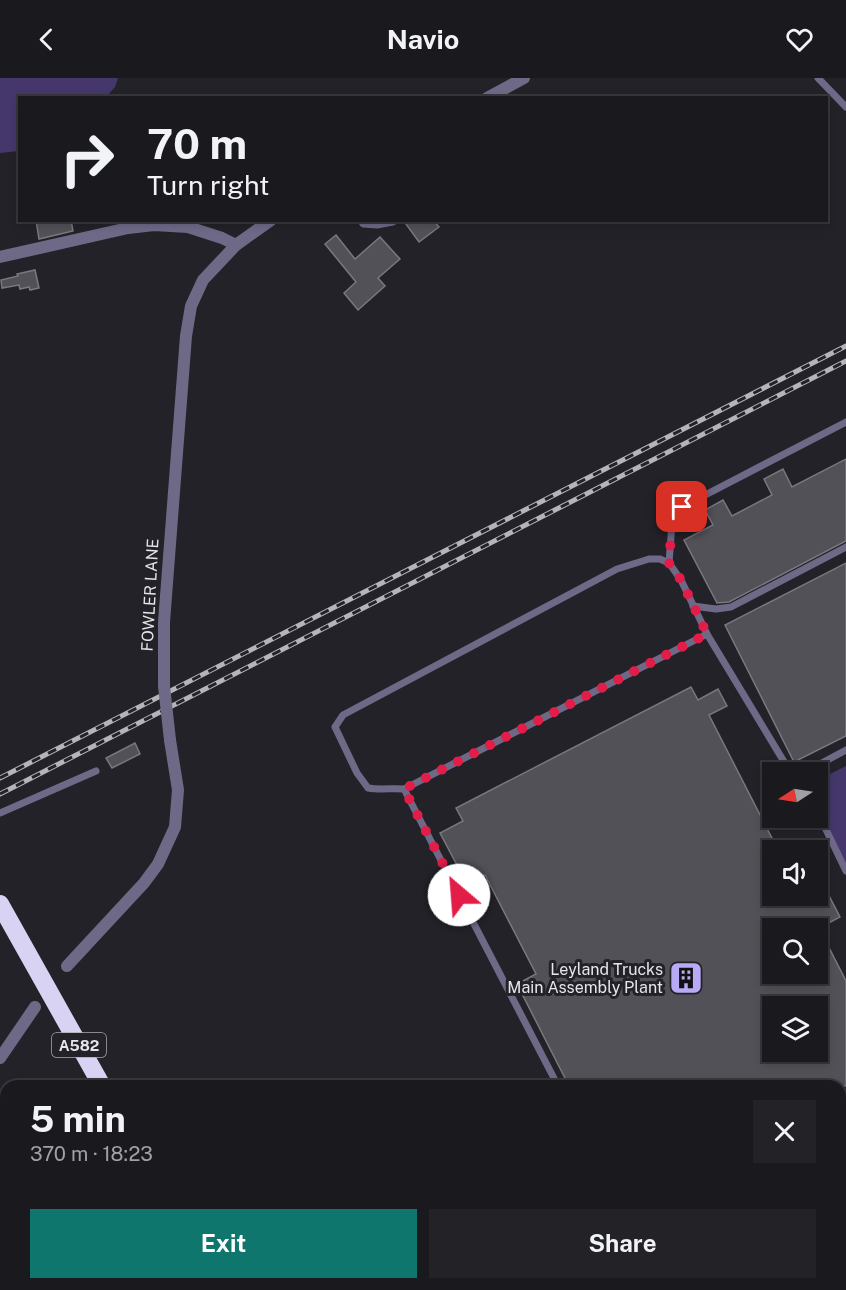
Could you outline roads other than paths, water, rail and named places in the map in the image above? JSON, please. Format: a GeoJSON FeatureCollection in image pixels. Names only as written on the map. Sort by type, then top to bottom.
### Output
{"type":"FeatureCollection","features":[{"type":"Feature","properties":{"kind":"highway","name":"A582"},"geometry":{"type":"LineString","coordinates":[[0,904],[99,1080]]}},
{"type":"Feature","properties":{"kind":"street"},"geometry":{"type":"LineString","coordinates":[[491,96],[524,78]]}},
{"type":"Feature","properties":{"kind":"street","name":"FOWLER LANE"},"geometry":{"type":"LineString","coordinates":[[67,966],[144,884],[158,864],[176,827],[178,790],[164,686],[164,622],[186,336],[191,306],[203,280],[236,245],[268,222]]}},
{"type":"Feature","properties":{"kind":"street"},"geometry":{"type":"LineString","coordinates":[[0,257],[129,228],[154,225],[188,226],[236,245]]}},
{"type":"Feature","properties":{"kind":"street"},"geometry":{"type":"LineString","coordinates":[[0,1058],[35,1007]]}},
{"type":"Feature","properties":{"kind":"lane"},"geometry":{"type":"LineString","coordinates":[[818,78],[846,107]]}},
{"type":"Feature","properties":{"kind":"lane"},"geometry":{"type":"LineString","coordinates":[[362,222],[377,225],[393,222]]}},
{"type":"Feature","properties":{"kind":"lane"},"geometry":{"type":"LineString","coordinates":[[669,563],[672,522],[682,507],[846,422]]}},
{"type":"Feature","properties":{"kind":"lane"},"geometry":{"type":"LineString","coordinates":[[693,606],[716,609],[731,607],[846,547]]}},
{"type":"Feature","properties":{"kind":"lane"},"geometry":{"type":"LineString","coordinates":[[707,634],[404,789],[368,788],[357,773],[335,727],[343,715],[617,569],[660,559],[669,563],[681,580],[707,634],[784,762]]}},
{"type":"Feature","properties":{"kind":"lane"},"geometry":{"type":"LineString","coordinates":[[824,762],[846,750]]}},
{"type":"Feature","properties":{"kind":"lane"},"geometry":{"type":"LineString","coordinates":[[0,813],[96,771]]}},
{"type":"Feature","properties":{"kind":"lane"},"geometry":{"type":"LineString","coordinates":[[404,789],[555,1080]]}},
{"type":"Feature","properties":{"kind":"lane"},"geometry":{"type":"LineString","coordinates":[[825,828],[846,871]]}},
{"type":"Feature","properties":{"kind":"railway"},"geometry":{"type":"LineString","coordinates":[[0,778],[846,346]]}},
{"type":"Feature","properties":{"kind":"railway"},"geometry":{"type":"LineString","coordinates":[[0,794],[846,361]]}},
{"type":"Feature","properties":{"kind":"place","name":"Leyland Trucks Main Assembly Plant"},"geometry":{"type":"Point","coordinates":[686,978]}}]}
